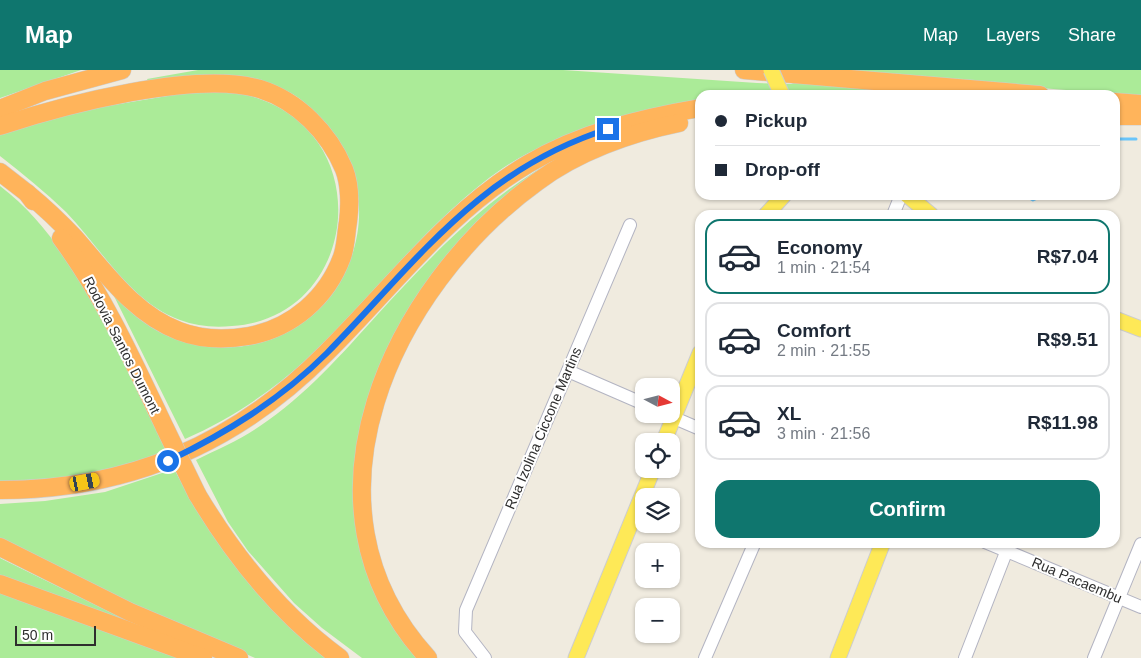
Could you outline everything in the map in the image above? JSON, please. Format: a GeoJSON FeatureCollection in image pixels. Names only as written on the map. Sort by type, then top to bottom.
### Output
{"type":"FeatureCollection","features":[{"type":"Feature","properties":{"kind":"highway"},"geometry":{"type":"LineString","coordinates":[[0,109],[45,91],[122,70]]}},
{"type":"Feature","properties":{"kind":"highway"},"geometry":{"type":"LineString","coordinates":[[744,70],[981,90]]}},
{"type":"Feature","properties":{"kind":"highway"},"geometry":{"type":"LineString","coordinates":[[0,126],[89,101],[161,88],[206,84],[260,89],[278,97],[306,115],[320,129],[345,171],[349,195],[349,214],[342,255],[330,280],[312,304],[281,327],[232,339],[214,339],[179,331],[150,316],[126,297],[57,219],[27,193]]}},
{"type":"Feature","properties":{"kind":"highway"},"geometry":{"type":"LineString","coordinates":[[1120,102],[1141,104]]}},
{"type":"Feature","properties":{"kind":"highway"},"geometry":{"type":"LineString","coordinates":[[0,490],[66,486],[138,471],[168,461],[232,428],[260,410],[326,354],[432,240],[464,210],[528,164],[591,134],[626,123],[695,109]]}},
{"type":"Feature","properties":{"kind":"highway"},"geometry":{"type":"LineString","coordinates":[[1120,116],[1141,116]]}},
{"type":"Feature","properties":{"kind":"highway"},"geometry":{"type":"LineString","coordinates":[[428,658],[401,623],[385,595],[374,566],[363,506],[364,453],[370,421],[390,360],[405,328],[421,301],[460,251],[503,209],[538,181],[566,164],[604,146],[649,131],[695,119]]}},
{"type":"Feature","properties":{"kind":"highway","name":"Rodovia Santos Dumont"},"geometry":{"type":"LineString","coordinates":[[3,174],[27,193],[80,264],[103,302],[197,494],[221,533],[252,574],[302,626],[340,658]]}},
{"type":"Feature","properties":{"kind":"highway"},"geometry":{"type":"LineString","coordinates":[[0,547],[130,612],[239,658]]}},
{"type":"Feature","properties":{"kind":"highway"},"geometry":{"type":"LineString","coordinates":[[0,584],[203,658]]}},
{"type":"Feature","properties":{"kind":"main road"},"geometry":{"type":"LineString","coordinates":[[771,70],[780,90]]}},
{"type":"Feature","properties":{"kind":"main road"},"geometry":{"type":"LineString","coordinates":[[770,210],[780,200]]}},
{"type":"Feature","properties":{"kind":"main road"},"geometry":{"type":"LineString","coordinates":[[913,200],[925,210]]}},
{"type":"Feature","properties":{"kind":"main road"},"geometry":{"type":"LineString","coordinates":[[1120,321],[1141,329]]}},
{"type":"Feature","properties":{"kind":"main road"},"geometry":{"type":"LineString","coordinates":[[680,394],[695,363]]}},
{"type":"Feature","properties":{"kind":"main road"},"geometry":{"type":"LineString","coordinates":[[576,658],[648,478]]}},
{"type":"Feature","properties":{"kind":"main road"},"geometry":{"type":"LineString","coordinates":[[838,658],[881,548]]}},
{"type":"Feature","properties":{"kind":"street","name":"Rua Izolina Ciccone Martins"},"geometry":{"type":"LineString","coordinates":[[485,658],[465,632],[466,610],[472,592],[630,225]]}},
{"type":"Feature","properties":{"kind":"street"},"geometry":{"type":"LineString","coordinates":[[568,370],[635,400]]}},
{"type":"Feature","properties":{"kind":"street"},"geometry":{"type":"LineString","coordinates":[[680,421],[695,427]]}},
{"type":"Feature","properties":{"kind":"street"},"geometry":{"type":"LineString","coordinates":[[1094,658],[1141,544]]}},
{"type":"Feature","properties":{"kind":"street"},"geometry":{"type":"LineString","coordinates":[[705,658],[752,548]]}},
{"type":"Feature","properties":{"kind":"street"},"geometry":{"type":"LineString","coordinates":[[966,658],[1008,548]]}},
{"type":"Feature","properties":{"kind":"street","name":"Rua Pacaembu"},"geometry":{"type":"LineString","coordinates":[[1010,548],[1141,607]]}},
{"type":"Feature","properties":{"kind":"green space"},"geometry":{"type":"Polygon","coordinates":[[[0,70],[81,70],[0,98],[0,70]]]}},
{"type":"Feature","properties":{"kind":"green space"},"geometry":{"type":"Polygon","coordinates":[[[198,70],[563,70],[757,83],[791,84],[796,82],[879,90],[695,90],[695,103],[573,134],[525,155],[503,168],[450,211],[330,337],[291,373],[263,395],[233,414],[185,439],[112,292],[145,323],[170,337],[184,342],[215,347],[257,343],[294,328],[323,304],[345,273],[357,237],[358,198],[349,160],[326,124],[312,109],[294,95],[265,84],[232,78],[199,77],[148,81],[147,79],[198,70]]]}},
{"type":"Feature","properties":{"kind":"green space"},"geometry":{"type":"Polygon","coordinates":[[[813,70],[1141,70],[1141,96],[1120,94],[1120,90],[1065,90],[813,70]]]}},
{"type":"Feature","properties":{"kind":"green space"},"geometry":{"type":"Polygon","coordinates":[[[197,91],[227,92],[250,96],[296,119],[322,149],[336,186],[337,224],[327,261],[306,293],[274,316],[232,326],[219,327],[192,324],[162,311],[146,300],[117,273],[66,212],[0,156],[0,132],[71,112],[197,91]]]}},
{"type":"Feature","properties":{"kind":"green space"},"geometry":{"type":"Polygon","coordinates":[[[558,158],[538,175],[395,339],[359,523],[422,658],[362,658],[322,628],[294,603],[248,551],[228,522],[196,460],[252,431],[277,414],[308,388],[337,359],[419,270],[462,228],[508,190],[558,158]]]}},
{"type":"Feature","properties":{"kind":"green space"},"geometry":{"type":"Polygon","coordinates":[[[0,186],[17,200],[48,233],[73,270],[123,360],[167,453],[117,468],[56,480],[0,483],[0,186]]]}},
{"type":"Feature","properties":{"kind":"green space"},"geometry":{"type":"Polygon","coordinates":[[[174,469],[191,500],[328,658],[255,658],[146,610],[0,540],[0,504],[45,501],[105,492],[174,469]]]}},
{"type":"Feature","properties":{"kind":"green space"},"geometry":{"type":"Polygon","coordinates":[[[0,558],[10,563],[151,632],[0,577],[0,558]]]}},
{"type":"Feature","properties":{"kind":"green space"},"geometry":{"type":"Polygon","coordinates":[[[0,591],[180,658],[0,658],[0,591]]]}},
{"type":"Feature","properties":{"kind":"waterway"},"geometry":{"type":"LineString","coordinates":[[1120,139],[1136,139]]}},
{"type":"Feature","properties":{"kind":"route"},"geometry":{"type":"LineString","coordinates":[[168,461],[232,428],[260,410],[291,385],[326,354],[432,240],[475,201],[528,164],[591,134],[608,129]]}}]}
